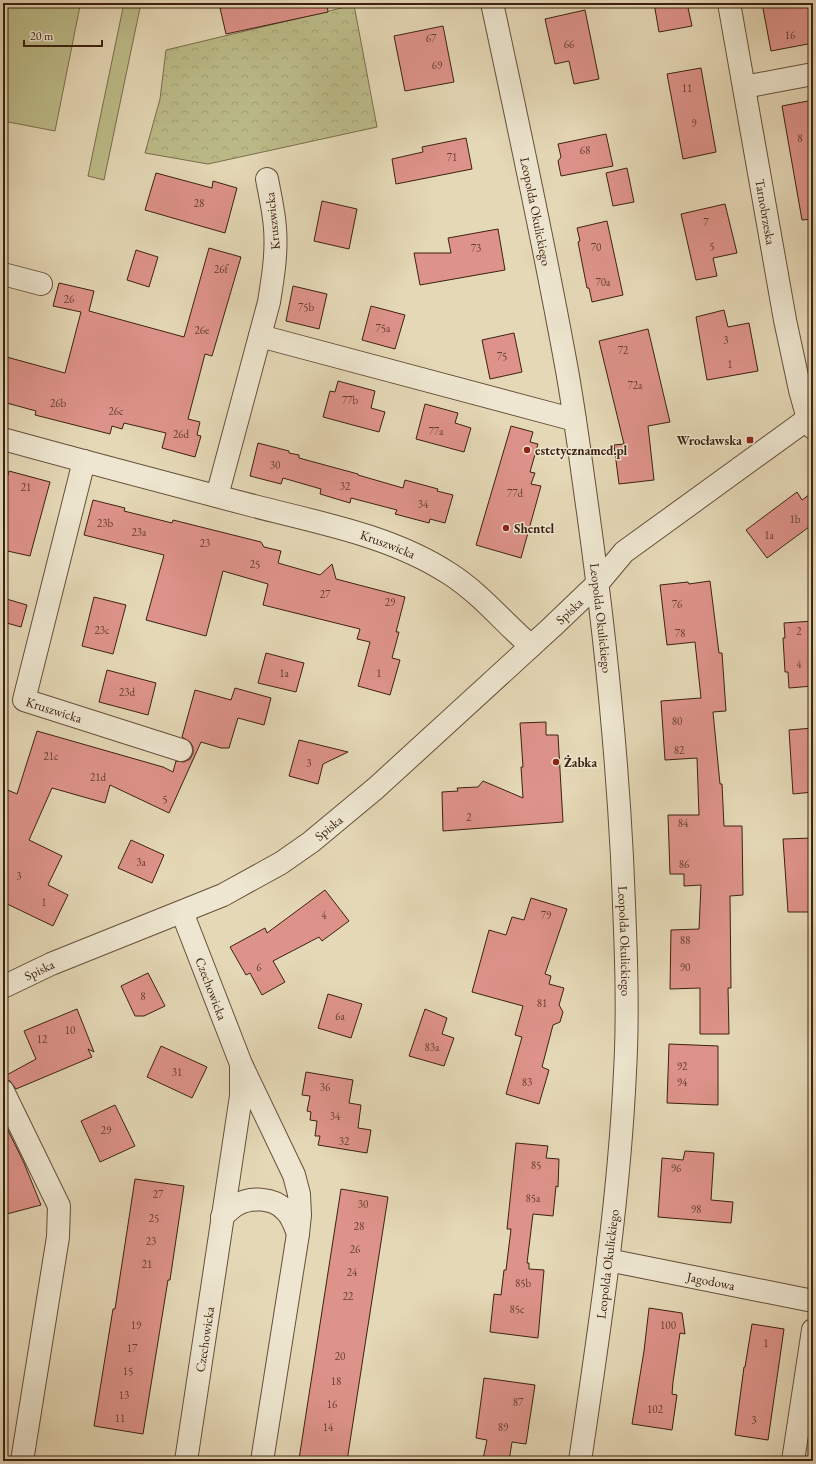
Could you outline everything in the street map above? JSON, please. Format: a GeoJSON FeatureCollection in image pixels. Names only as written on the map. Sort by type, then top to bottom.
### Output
{"type":"FeatureCollection","features":[{"type":"Feature","properties":{"kind":"street","name":"Leopolda Okulickiego"},"geometry":{"type":"LineString","coordinates":[[492,3],[543,243],[567,366],[598,583],[613,718],[619,795],[626,951],[625,1077],[617,1184],[580,1461]]}},
{"type":"Feature","properties":{"kind":"street","name":"Tarnobrzeska"},"geometry":{"type":"LineString","coordinates":[[728,3],[785,320],[811,421]]}},
{"type":"Feature","properties":{"kind":"street"},"geometry":{"type":"LineString","coordinates":[[744,88],[813,74]]}},
{"type":"Feature","properties":{"kind":"street","name":"Kruszwicka"},"geometry":{"type":"LineString","coordinates":[[217,496],[269,302],[275,257],[275,227],[266,179]]}},
{"type":"Feature","properties":{"kind":"street"},"geometry":{"type":"LineString","coordinates":[[3,274],[41,284]]}},
{"type":"Feature","properties":{"kind":"street"},"geometry":{"type":"LineString","coordinates":[[260,336],[575,420]]}},
{"type":"Feature","properties":{"kind":"street"},"geometry":{"type":"LineString","coordinates":[[598,583],[624,552],[811,421]]}},
{"type":"Feature","properties":{"kind":"street","name":"Kruszwicka"},"geometry":{"type":"LineString","coordinates":[[3,439],[358,534],[392,545],[415,555],[450,574],[478,595],[531,646]]}},
{"type":"Feature","properties":{"kind":"street","name":"Kruszwicka"},"geometry":{"type":"LineString","coordinates":[[84,461],[24,700],[181,750]]}},
{"type":"Feature","properties":{"kind":"street","name":"Spiska"},"geometry":{"type":"LineString","coordinates":[[6,980],[51,964],[223,895],[281,863],[311,842],[376,788],[598,583]]}},
{"type":"Feature","properties":{"kind":"street","name":"Czechowicka"},"geometry":{"type":"LineString","coordinates":[[182,912],[241,1064],[294,1175],[299,1194],[300,1215],[298,1234],[262,1461]]}},
{"type":"Feature","properties":{"kind":"street","name":"Czechowicka"},"geometry":{"type":"LineString","coordinates":[[186,1461],[241,1096],[241,1064]]}},
{"type":"Feature","properties":{"kind":"street"},"geometry":{"type":"LineString","coordinates":[[3,1091],[59,1206],[58,1237],[22,1461]]}},
{"type":"Feature","properties":{"kind":"street"},"geometry":{"type":"LineString","coordinates":[[222,1217],[235,1205],[246,1200],[261,1199],[276,1203],[285,1210],[293,1220],[298,1234]]}},
{"type":"Feature","properties":{"kind":"street","name":"Jagodowa"},"geometry":{"type":"LineString","coordinates":[[608,1260],[813,1301]]}},
{"type":"Feature","properties":{"kind":"street"},"geometry":{"type":"LineString","coordinates":[[793,1461],[813,1330]]}},
{"type":"Feature","properties":{"kind":"green space"},"geometry":{"type":"Polygon","coordinates":[[[3,3],[66,3],[80,6],[55,131],[3,121],[3,3]]]}},
{"type":"Feature","properties":{"kind":"green space"},"geometry":{"type":"Polygon","coordinates":[[[124,3],[141,3],[104,180],[88,176],[124,3]]]}},
{"type":"Feature","properties":{"kind":"green space"},"geometry":{"type":"Polygon","coordinates":[[[354,5],[377,127],[208,164],[145,153],[160,99],[166,50],[354,5]]]}},
{"type":"Feature","properties":{"kind":"building"},"geometry":{"type":"Polygon","coordinates":[[[242,3],[327,3],[328,12],[226,34],[220,8],[242,3]]]}},
{"type":"Feature","properties":{"kind":"building"},"geometry":{"type":"Polygon","coordinates":[[[654,3],[687,3],[692,26],[659,32],[654,3]]]}},
{"type":"Feature","properties":{"kind":"building"},"geometry":{"type":"Polygon","coordinates":[[[762,3],[813,3],[813,43],[771,51],[762,3]]]}},
{"type":"Feature","properties":{"kind":"building"},"geometry":{"type":"Polygon","coordinates":[[[585,10],[599,79],[574,84],[569,61],[555,64],[545,19],[585,10]]]}},
{"type":"Feature","properties":{"kind":"building"},"geometry":{"type":"Polygon","coordinates":[[[443,26],[454,82],[405,91],[394,36],[443,26]]]}},
{"type":"Feature","properties":{"kind":"building"},"geometry":{"type":"Polygon","coordinates":[[[701,68],[716,152],[683,159],[667,74],[701,68]]]}},
{"type":"Feature","properties":{"kind":"building"},"geometry":{"type":"Polygon","coordinates":[[[813,100],[813,219],[802,220],[782,106],[813,100]]]}},
{"type":"Feature","properties":{"kind":"building"},"geometry":{"type":"Polygon","coordinates":[[[606,134],[613,166],[561,176],[558,161],[561,157],[558,144],[606,134]]]}},
{"type":"Feature","properties":{"kind":"building"},"geometry":{"type":"Polygon","coordinates":[[[466,138],[472,169],[396,184],[392,159],[423,152],[422,147],[466,138]]]}},
{"type":"Feature","properties":{"kind":"building"},"geometry":{"type":"Polygon","coordinates":[[[627,168],[634,202],[613,206],[606,173],[627,168]]]}},
{"type":"Feature","properties":{"kind":"building"},"geometry":{"type":"Polygon","coordinates":[[[156,173],[212,188],[213,181],[237,188],[225,233],[145,210],[156,173]]]}},
{"type":"Feature","properties":{"kind":"building"},"geometry":{"type":"Polygon","coordinates":[[[322,201],[357,209],[349,249],[314,241],[322,201]]]}},
{"type":"Feature","properties":{"kind":"building"},"geometry":{"type":"Polygon","coordinates":[[[725,204],[737,253],[713,258],[717,276],[696,280],[681,214],[725,204]]]}},
{"type":"Feature","properties":{"kind":"building"},"geometry":{"type":"Polygon","coordinates":[[[607,221],[623,295],[592,302],[589,288],[587,288],[578,242],[580,241],[577,228],[607,221]]]}},
{"type":"Feature","properties":{"kind":"building"},"geometry":{"type":"Polygon","coordinates":[[[498,229],[505,270],[420,285],[414,253],[451,253],[448,238],[498,229]]]}},
{"type":"Feature","properties":{"kind":"building"},"geometry":{"type":"Polygon","coordinates":[[[209,248],[241,257],[212,356],[205,354],[188,419],[200,422],[197,435],[201,436],[195,457],[162,448],[166,433],[124,423],[122,429],[112,426],[110,434],[35,415],[36,411],[3,402],[3,356],[65,373],[81,312],[53,306],[59,283],[94,291],[89,311],[184,337],[209,248]]]}},
{"type":"Feature","properties":{"kind":"building"},"geometry":{"type":"Polygon","coordinates":[[[136,250],[158,257],[149,287],[127,280],[136,250]]]}},
{"type":"Feature","properties":{"kind":"building"},"geometry":{"type":"Polygon","coordinates":[[[293,286],[327,294],[319,329],[286,321],[293,286]]]}},
{"type":"Feature","properties":{"kind":"building"},"geometry":{"type":"Polygon","coordinates":[[[371,306],[405,315],[395,349],[362,340],[371,306]]]}},
{"type":"Feature","properties":{"kind":"building"},"geometry":{"type":"Polygon","coordinates":[[[724,310],[728,327],[749,323],[758,371],[707,380],[696,317],[724,310]]]}},
{"type":"Feature","properties":{"kind":"building"},"geometry":{"type":"Polygon","coordinates":[[[648,329],[670,422],[648,426],[654,480],[619,484],[614,445],[624,444],[599,341],[648,329]]]}},
{"type":"Feature","properties":{"kind":"building"},"geometry":{"type":"Polygon","coordinates":[[[514,333],[522,372],[490,379],[482,340],[514,333]]]}},
{"type":"Feature","properties":{"kind":"building"},"geometry":{"type":"Polygon","coordinates":[[[338,381],[375,391],[371,408],[385,412],[379,432],[323,417],[330,391],[335,392],[338,381]]]}},
{"type":"Feature","properties":{"kind":"building"},"geometry":{"type":"Polygon","coordinates":[[[425,404],[458,413],[455,423],[471,428],[464,452],[416,439],[425,404]]]}},
{"type":"Feature","properties":{"kind":"building"},"geometry":{"type":"Polygon","coordinates":[[[511,426],[533,432],[530,442],[538,444],[530,472],[535,473],[531,484],[541,486],[521,558],[476,545],[511,426]]]}},
{"type":"Feature","properties":{"kind":"building"},"geometry":{"type":"Polygon","coordinates":[[[258,443],[289,451],[289,453],[299,455],[299,458],[403,488],[405,480],[438,489],[437,491],[453,495],[445,523],[430,519],[429,523],[395,514],[397,510],[351,498],[350,503],[320,494],[321,489],[283,478],[281,484],[250,476],[258,443]]]}},
{"type":"Feature","properties":{"kind":"building"},"geometry":{"type":"Polygon","coordinates":[[[9,471],[50,482],[30,556],[3,550],[3,493],[9,471]]]}},
{"type":"Feature","properties":{"kind":"building"},"geometry":{"type":"Polygon","coordinates":[[[797,492],[802,500],[813,492],[813,524],[767,558],[746,530],[797,492]]]}},
{"type":"Feature","properties":{"kind":"building"},"geometry":{"type":"Polygon","coordinates":[[[93,500],[125,508],[124,511],[172,523],[173,520],[261,542],[264,547],[281,551],[278,563],[320,575],[332,564],[336,579],[405,597],[396,632],[399,632],[392,658],[400,660],[390,695],[358,686],[370,642],[357,639],[360,629],[263,605],[268,584],[223,571],[206,636],[146,620],[164,555],[84,535],[93,500]]]}},
{"type":"Feature","properties":{"kind":"building"},"geometry":{"type":"Polygon","coordinates":[[[710,581],[719,653],[722,653],[726,711],[713,712],[720,784],[722,784],[724,826],[742,826],[743,895],[730,896],[731,988],[728,988],[729,1034],[700,1034],[700,988],[670,989],[671,930],[699,929],[701,885],[684,886],[684,874],[670,874],[668,815],[699,815],[697,758],[665,760],[661,701],[701,698],[695,642],[667,645],[660,585],[688,582],[689,584],[710,581]]]}},
{"type":"Feature","properties":{"kind":"building"},"geometry":{"type":"Polygon","coordinates":[[[94,597],[126,605],[113,654],[82,646],[94,597]]]}},
{"type":"Feature","properties":{"kind":"building"},"geometry":{"type":"Polygon","coordinates":[[[3,598],[27,605],[21,627],[3,622],[3,598]]]}},
{"type":"Feature","properties":{"kind":"building"},"geometry":{"type":"Polygon","coordinates":[[[813,621],[813,686],[789,688],[788,672],[785,672],[783,638],[785,638],[784,623],[813,621]]]}},
{"type":"Feature","properties":{"kind":"building"},"geometry":{"type":"Polygon","coordinates":[[[266,653],[304,663],[296,692],[258,683],[266,653]]]}},
{"type":"Feature","properties":{"kind":"building"},"geometry":{"type":"Polygon","coordinates":[[[107,670],[156,683],[148,715],[99,702],[107,670]]]}},
{"type":"Feature","properties":{"kind":"building"},"geometry":{"type":"Polygon","coordinates":[[[235,688],[271,698],[264,725],[238,718],[229,748],[221,748],[201,742],[169,813],[110,785],[105,803],[52,788],[29,840],[62,856],[48,885],[68,895],[53,926],[3,902],[3,788],[17,794],[37,731],[163,767],[173,772],[176,761],[184,762],[190,759],[193,753],[193,747],[190,742],[182,737],[195,690],[231,700],[235,688]]]}},
{"type":"Feature","properties":{"kind":"building"},"geometry":{"type":"Polygon","coordinates":[[[546,722],[546,735],[558,735],[563,822],[443,831],[442,792],[458,791],[457,788],[478,787],[483,781],[523,798],[521,767],[523,767],[520,723],[546,722]]]}},
{"type":"Feature","properties":{"kind":"building"},"geometry":{"type":"Polygon","coordinates":[[[813,728],[813,792],[793,794],[789,730],[813,728]]]}},
{"type":"Feature","properties":{"kind":"building"},"geometry":{"type":"Polygon","coordinates":[[[299,740],[348,752],[323,764],[318,784],[289,776],[299,740]]]}},
{"type":"Feature","properties":{"kind":"building"},"geometry":{"type":"Polygon","coordinates":[[[813,838],[813,912],[788,912],[783,839],[813,838]]]}},
{"type":"Feature","properties":{"kind":"building"},"geometry":{"type":"Polygon","coordinates":[[[131,840],[164,855],[152,883],[118,868],[131,840]]]}},
{"type":"Feature","properties":{"kind":"building"},"geometry":{"type":"Polygon","coordinates":[[[325,890],[349,921],[322,941],[319,937],[273,961],[285,982],[262,995],[250,973],[246,975],[230,947],[265,928],[267,933],[325,890]]]}},
{"type":"Feature","properties":{"kind":"building"},"geometry":{"type":"Polygon","coordinates":[[[531,898],[567,909],[545,974],[551,976],[549,984],[564,988],[559,1005],[563,1012],[560,1022],[553,1025],[542,1067],[549,1070],[539,1104],[506,1094],[522,1037],[515,1035],[523,1006],[472,992],[489,930],[506,935],[512,917],[524,920],[531,898]]]}},
{"type":"Feature","properties":{"kind":"building"},"geometry":{"type":"Polygon","coordinates":[[[148,973],[165,1006],[144,1016],[135,1016],[121,986],[148,973]]]}},
{"type":"Feature","properties":{"kind":"building"},"geometry":{"type":"Polygon","coordinates":[[[328,994],[362,1004],[351,1038],[318,1028],[328,994]]]}},
{"type":"Feature","properties":{"kind":"building"},"geometry":{"type":"Polygon","coordinates":[[[77,1009],[94,1052],[88,1049],[92,1057],[16,1089],[10,1081],[3,1079],[3,1077],[36,1059],[24,1031],[77,1009]]]}},
{"type":"Feature","properties":{"kind":"building"},"geometry":{"type":"Polygon","coordinates":[[[425,1009],[447,1018],[442,1034],[454,1038],[444,1066],[409,1056],[425,1009]]]}},
{"type":"Feature","properties":{"kind":"building"},"geometry":{"type":"Polygon","coordinates":[[[669,1044],[718,1046],[718,1105],[667,1103],[669,1044]]]}},
{"type":"Feature","properties":{"kind":"building"},"geometry":{"type":"Polygon","coordinates":[[[161,1046],[207,1067],[192,1098],[147,1077],[161,1046]]]}},
{"type":"Feature","properties":{"kind":"building"},"geometry":{"type":"Polygon","coordinates":[[[306,1072],[353,1080],[349,1103],[361,1105],[358,1128],[371,1130],[367,1153],[318,1145],[320,1136],[315,1136],[317,1121],[310,1120],[311,1112],[307,1111],[310,1096],[302,1095],[306,1072]]]}},
{"type":"Feature","properties":{"kind":"building"},"geometry":{"type":"Polygon","coordinates":[[[115,1105],[135,1146],[100,1162],[81,1121],[115,1105]]]}},
{"type":"Feature","properties":{"kind":"building"},"geometry":{"type":"Polygon","coordinates":[[[3,1120],[24,1163],[41,1205],[3,1215],[3,1120]]]}},
{"type":"Feature","properties":{"kind":"building"},"geometry":{"type":"Polygon","coordinates":[[[516,1143],[548,1146],[546,1158],[559,1159],[558,1187],[556,1186],[553,1216],[533,1214],[527,1263],[529,1263],[529,1269],[544,1270],[538,1338],[490,1332],[494,1294],[501,1295],[504,1270],[506,1270],[511,1229],[507,1229],[516,1143]]]}},
{"type":"Feature","properties":{"kind":"building"},"geometry":{"type":"Polygon","coordinates":[[[685,1151],[714,1153],[711,1200],[733,1202],[731,1223],[658,1217],[662,1158],[683,1160],[685,1151]]]}},
{"type":"Feature","properties":{"kind":"building"},"geometry":{"type":"Polygon","coordinates":[[[135,1179],[184,1186],[170,1280],[168,1280],[143,1434],[94,1426],[113,1309],[115,1309],[135,1179]]]}},
{"type":"Feature","properties":{"kind":"building"},"geometry":{"type":"Polygon","coordinates":[[[341,1189],[388,1197],[347,1461],[314,1461],[299,1459],[341,1189]]]}},
{"type":"Feature","properties":{"kind":"building"},"geometry":{"type":"Polygon","coordinates":[[[649,1308],[682,1313],[685,1334],[680,1333],[673,1382],[672,1394],[677,1395],[672,1430],[632,1424],[644,1351],[649,1308]]]}},
{"type":"Feature","properties":{"kind":"building"},"geometry":{"type":"Polygon","coordinates":[[[752,1324],[784,1329],[768,1440],[735,1435],[744,1367],[752,1324]]]}},
{"type":"Feature","properties":{"kind":"building"},"geometry":{"type":"Polygon","coordinates":[[[484,1378],[535,1385],[526,1444],[512,1442],[509,1461],[483,1459],[487,1440],[476,1438],[484,1378]]]}},
{"type":"Feature","properties":{"kind":"place","name":"Wrocławska"},"geometry":{"type":"Point","coordinates":[750,440]}},
{"type":"Feature","properties":{"kind":"place","name":"estetycznamed.pl"},"geometry":{"type":"Point","coordinates":[527,450]}},
{"type":"Feature","properties":{"kind":"place","name":"Shentel"},"geometry":{"type":"Point","coordinates":[506,528]}},
{"type":"Feature","properties":{"kind":"place","name":"Żabka"},"geometry":{"type":"Point","coordinates":[556,762]}}]}
